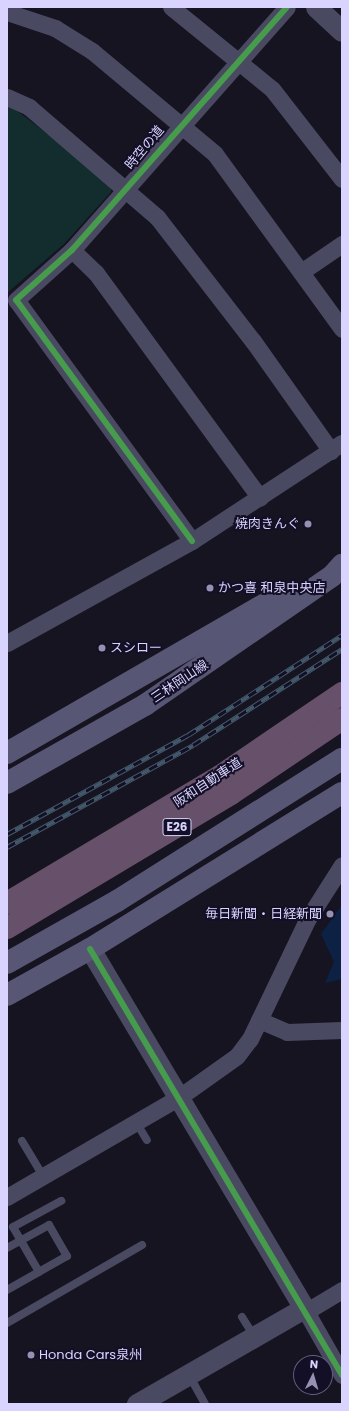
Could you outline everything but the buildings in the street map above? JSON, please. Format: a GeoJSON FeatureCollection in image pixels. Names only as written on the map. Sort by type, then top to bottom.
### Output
{"type":"FeatureCollection","features":[{"type":"Feature","properties":{"kind":"highway","name":"阪和自動車道"},"geometry":{"type":"LineString","coordinates":[[7,903],[220,776],[340,694]]}},
{"type":"Feature","properties":{"kind":"highway","name":"阪和自動車道"},"geometry":{"type":"LineString","coordinates":[[7,928],[224,798],[342,719]]}},
{"type":"Feature","properties":{"kind":"main road","name":"三林岡山線"},"geometry":{"type":"LineString","coordinates":[[7,753],[218,634],[342,555]]}},
{"type":"Feature","properties":{"kind":"main road","name":"三林岡山線"},"geometry":{"type":"LineString","coordinates":[[7,783],[146,705],[332,576],[342,565]]}},
{"type":"Feature","properties":{"kind":"main road"},"geometry":{"type":"LineString","coordinates":[[7,963],[117,901],[342,759]]}},
{"type":"Feature","properties":{"kind":"main road"},"geometry":{"type":"LineString","coordinates":[[7,995],[90,949],[342,792]]}},
{"type":"Feature","properties":{"kind":"street"},"geometry":{"type":"LineString","coordinates":[[172,7],[238,59],[272,89],[342,179]]}},
{"type":"Feature","properties":{"kind":"street","name":"時空の道"},"geometry":{"type":"LineString","coordinates":[[192,540],[16,300],[72,250],[178,125],[287,7]]}},
{"type":"Feature","properties":{"kind":"street"},"geometry":{"type":"LineString","coordinates":[[316,7],[342,31]]}},
{"type":"Feature","properties":{"kind":"street"},"geometry":{"type":"LineString","coordinates":[[7,12],[55,28],[92,51],[178,125],[215,154],[342,329]]}},
{"type":"Feature","properties":{"kind":"street"},"geometry":{"type":"LineString","coordinates":[[7,97],[29,107],[126,188],[161,222],[336,447],[260,498],[192,540],[7,643]]}},
{"type":"Feature","properties":{"kind":"street"},"geometry":{"type":"LineString","coordinates":[[301,272],[342,244]]}},
{"type":"Feature","properties":{"kind":"street"},"geometry":{"type":"LineString","coordinates":[[72,250],[96,273],[260,498]]}},
{"type":"Feature","properties":{"kind":"street"},"geometry":{"type":"LineString","coordinates":[[7,1197],[178,1098],[237,1056],[259,1020],[307,920],[342,865]]}},
{"type":"Feature","properties":{"kind":"street"},"geometry":{"type":"LineString","coordinates":[[90,949],[304,1308],[342,1375]]}},
{"type":"Feature","properties":{"kind":"street"},"geometry":{"type":"LineString","coordinates":[[259,1020],[299,1033],[342,1030]]}},
{"type":"Feature","properties":{"kind":"street"},"geometry":{"type":"LineString","coordinates":[[137,1404],[304,1308],[312,1308],[342,1290]]}},
{"type":"Feature","properties":{"kind":"lane"},"geometry":{"type":"LineString","coordinates":[[136,1122],[147,1140]]}},
{"type":"Feature","properties":{"kind":"lane"},"geometry":{"type":"LineString","coordinates":[[22,1141],[43,1176]]}},
{"type":"Feature","properties":{"kind":"lane"},"geometry":{"type":"LineString","coordinates":[[39,1272],[13,1227],[61,1201]]}},
{"type":"Feature","properties":{"kind":"lane"},"geometry":{"type":"LineString","coordinates":[[7,1248],[49,1225],[67,1256],[7,1290]]}},
{"type":"Feature","properties":{"kind":"lane"},"geometry":{"type":"LineString","coordinates":[[7,1323],[142,1245]]}},
{"type":"Feature","properties":{"kind":"lane"},"geometry":{"type":"LineString","coordinates":[[242,1317],[255,1337]]}},
{"type":"Feature","properties":{"kind":"lane"},"geometry":{"type":"LineString","coordinates":[[189,1375],[205,1404]]}},
{"type":"Feature","properties":{"kind":"green space"},"geometry":{"type":"Polygon","coordinates":[[[7,103],[111,183],[111,192],[64,244],[7,293],[7,103]]]}},
{"type":"Feature","properties":{"kind":"water"},"geometry":{"type":"Polygon","coordinates":[[[342,905],[342,979],[325,983],[334,962],[321,934],[342,905]]]}},
{"type":"Feature","properties":{"kind":"railway"},"geometry":{"type":"LineString","coordinates":[[7,834],[188,735],[342,635]]}},
{"type":"Feature","properties":{"kind":"railway"},"geometry":{"type":"LineString","coordinates":[[7,847],[193,745],[342,649]]}},
{"type":"Feature","properties":{"kind":"cycle path"},"geometry":{"type":"LineString","coordinates":[[192,541],[16,300],[72,250],[287,7]]}},
{"type":"Feature","properties":{"kind":"cycle path"},"geometry":{"type":"LineString","coordinates":[[90,949],[342,1375]]}},
{"type":"Feature","properties":{"kind":"place","name":"焼肉きんぐ"},"geometry":{"type":"Point","coordinates":[308,524]}},
{"type":"Feature","properties":{"kind":"place","name":"かつ喜 和泉中央店"},"geometry":{"type":"Point","coordinates":[210,588]}},
{"type":"Feature","properties":{"kind":"place","name":"スシロー"},"geometry":{"type":"Point","coordinates":[102,648]}},
{"type":"Feature","properties":{"kind":"place","name":"毎日新聞・日経新聞"},"geometry":{"type":"Point","coordinates":[330,914]}},
{"type":"Feature","properties":{"kind":"place","name":"Honda Cars泉州"},"geometry":{"type":"Point","coordinates":[31,1355]}}]}
